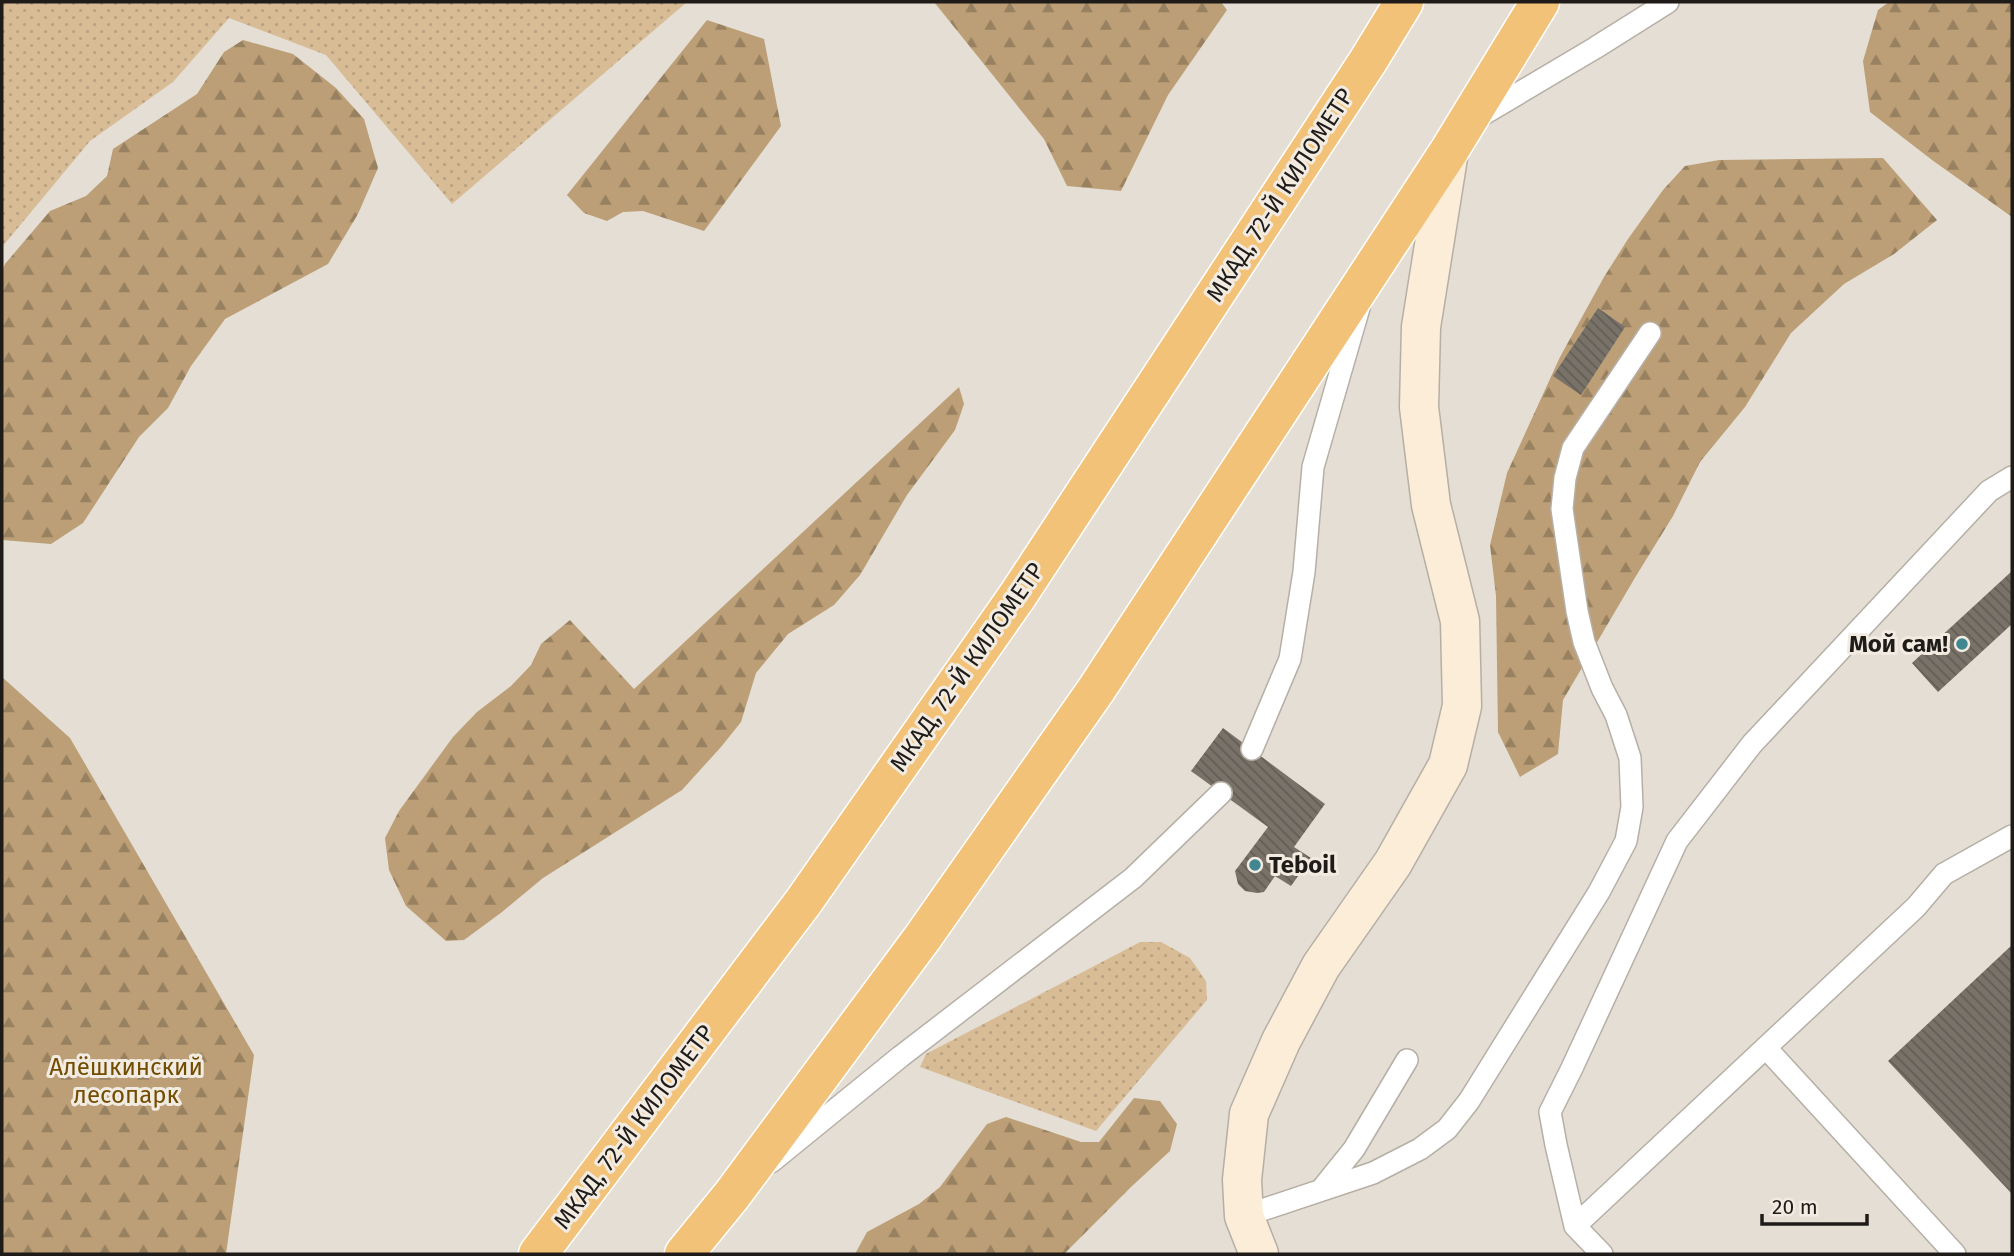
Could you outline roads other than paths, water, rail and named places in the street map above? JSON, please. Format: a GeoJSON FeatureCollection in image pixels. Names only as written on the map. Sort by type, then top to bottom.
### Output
{"type":"FeatureCollection","features":[{"type":"Feature","properties":{"kind":"highway","name":"МКАД, 72-Й КИЛОМЕТР"},"geometry":{"type":"LineString","coordinates":[[538,1254],[804,901],[1018,595],[1404,2]]}},
{"type":"Feature","properties":{"kind":"highway"},"geometry":{"type":"LineString","coordinates":[[684,1254],[732,1195],[923,937],[1096,690],[1458,138],[1540,2]]}},
{"type":"Feature","properties":{"kind":"street"},"geometry":{"type":"LineString","coordinates":[[1259,1254],[1244,1216],[1242,1180],[1249,1114],[1281,1041],[1321,966],[1394,863],[1448,765],[1462,706],[1460,621],[1431,505],[1419,407],[1421,327],[1458,138]]}},
{"type":"Feature","properties":{"kind":"lane"},"geometry":{"type":"LineString","coordinates":[[1458,138],[1668,2]]}},
{"type":"Feature","properties":{"kind":"lane"},"geometry":{"type":"LineString","coordinates":[[1252,749],[1290,659],[1304,572],[1313,467],[1367,278]]}},
{"type":"Feature","properties":{"kind":"lane"},"geometry":{"type":"LineString","coordinates":[[1244,1216],[1373,1173],[1420,1149],[1447,1129],[1469,1101],[1578,927],[1626,841],[1632,807],[1630,758],[1616,715],[1584,642],[1562,509],[1565,478],[1573,448],[1650,333]]}},
{"type":"Feature","properties":{"kind":"lane"},"geometry":{"type":"LineString","coordinates":[[1602,1254],[1575,1226],[1550,1112],[1677,841],[1752,744],[1989,491],[2012,477]]}},
{"type":"Feature","properties":{"kind":"lane"},"geometry":{"type":"LineString","coordinates":[[732,1195],[900,1057],[1133,878],[1221,793]]}},
{"type":"Feature","properties":{"kind":"lane"},"geometry":{"type":"LineString","coordinates":[[1575,1226],[1916,907],[1944,874],[2012,836]]}},
{"type":"Feature","properties":{"kind":"lane"},"geometry":{"type":"LineString","coordinates":[[1766,1048],[1955,1254]]}},
{"type":"Feature","properties":{"kind":"lane"},"geometry":{"type":"LineString","coordinates":[[1321,1190],[1354,1149],[1407,1060]]}},
{"type":"Feature","properties":{"kind":"place","name":"Мой сам!"},"geometry":{"type":"Point","coordinates":[1962,644]}},
{"type":"Feature","properties":{"kind":"place","name":"Teboil"},"geometry":{"type":"Point","coordinates":[1255,865]}},
{"type":"Feature","properties":{"kind":"park label","name":"Алёшкинский лесопарк"},"geometry":{"type":"Point","coordinates":[126,1081]}}]}
